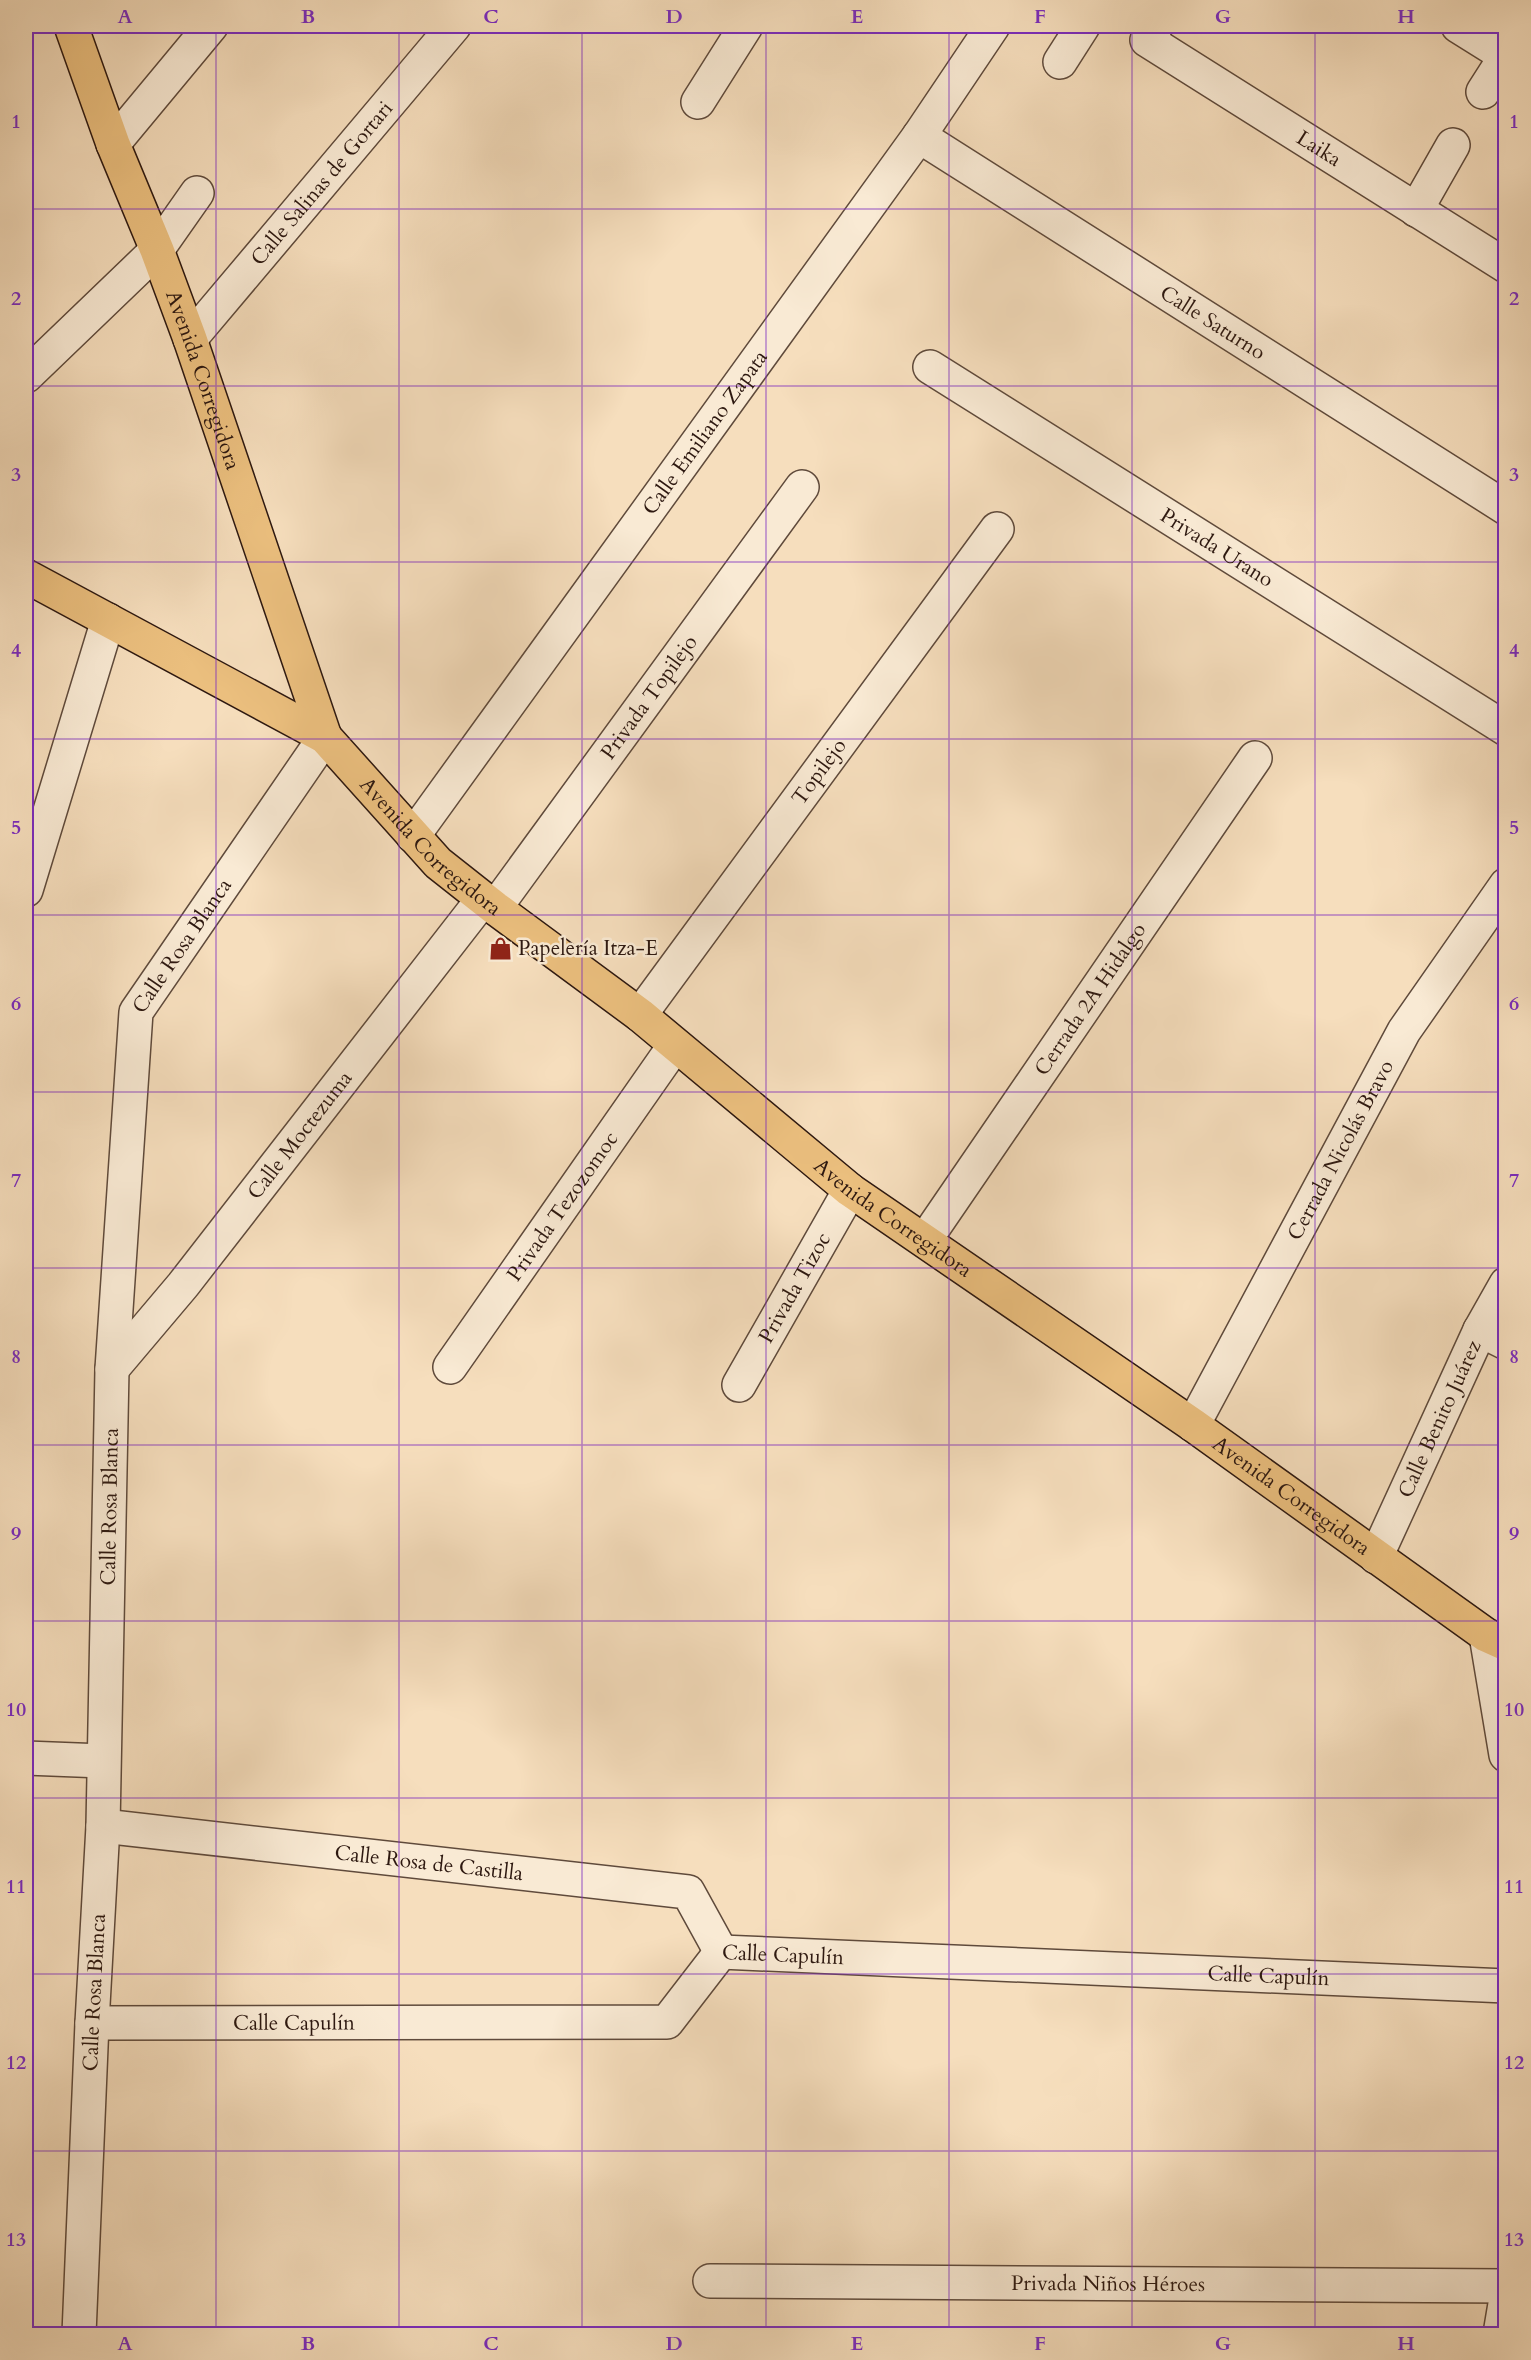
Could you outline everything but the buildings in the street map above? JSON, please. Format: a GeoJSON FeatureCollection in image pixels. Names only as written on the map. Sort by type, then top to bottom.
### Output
{"type":"FeatureCollection","features":[{"type":"Feature","properties":{"kind":"main road","name":"Avenida Corregidora"},"geometry":{"type":"LineString","coordinates":[[71,26],[113,144],[157,250],[190,339],[325,737]]}},
{"type":"Feature","properties":{"kind":"main road","name":"Avenida Corregidora"},"geometry":{"type":"LineString","coordinates":[[26,576],[325,737],[438,863],[489,904],[640,1015],[850,1190],[1193,1425],[1496,1640]]}},
{"type":"Feature","properties":{"kind":"street"},"geometry":{"type":"LineString","coordinates":[[113,144],[211,26]]}},
{"type":"Feature","properties":{"kind":"street","name":"Calle Salinas de Gortari"},"geometry":{"type":"LineString","coordinates":[[190,339],[454,26]]}},
{"type":"Feature","properties":{"kind":"street"},"geometry":{"type":"LineString","coordinates":[[698,102],[746,26]]}},
{"type":"Feature","properties":{"kind":"street","name":"Calle Emiliano Zapata"},"geometry":{"type":"LineString","coordinates":[[413,836],[920,136],[993,26]]}},
{"type":"Feature","properties":{"kind":"street"},"geometry":{"type":"LineString","coordinates":[[1060,62],[1083,26]]}},
{"type":"Feature","properties":{"kind":"street","name":"Laika"},"geometry":{"type":"LineString","coordinates":[[1156,26],[1148,40],[1506,266]]}},
{"type":"Feature","properties":{"kind":"street"},"geometry":{"type":"LineString","coordinates":[[1458,26],[1506,56],[1483,92]]}},
{"type":"Feature","properties":{"kind":"street","name":"Calle Saturno"},"geometry":{"type":"LineString","coordinates":[[920,136],[1506,507]]}},
{"type":"Feature","properties":{"kind":"street"},"geometry":{"type":"LineString","coordinates":[[1416,210],[1454,145]]}},
{"type":"Feature","properties":{"kind":"street"},"geometry":{"type":"LineString","coordinates":[[26,376],[157,250],[197,193]]}},
{"type":"Feature","properties":{"kind":"street","name":"Privada Urano"},"geometry":{"type":"LineString","coordinates":[[930,367],[1506,729]]}},
{"type":"Feature","properties":{"kind":"street","name":"Privada Topilejo"},"geometry":{"type":"LineString","coordinates":[[489,904],[802,487]]}},
{"type":"Feature","properties":{"kind":"street","name":"Topilejo"},"geometry":{"type":"LineString","coordinates":[[640,1015],[998,529]]}},
{"type":"Feature","properties":{"kind":"street"},"geometry":{"type":"LineString","coordinates":[[26,890],[108,620]]}},
{"type":"Feature","properties":{"kind":"street","name":"Calle Rosa Blanca"},"geometry":{"type":"LineString","coordinates":[[79,2334],[103,1826],[112,1369],[136,1012],[325,737]]}},
{"type":"Feature","properties":{"kind":"street","name":"Cerrada 2A Hidalgo"},"geometry":{"type":"LineString","coordinates":[[925,1240],[1255,758]]}},
{"type":"Feature","properties":{"kind":"street","name":"Cerrada Nicolás Bravo"},"geometry":{"type":"LineString","coordinates":[[1193,1425],[1404,1031],[1506,885]]}},
{"type":"Feature","properties":{"kind":"street","name":"Calle Moctezuma"},"geometry":{"type":"LineString","coordinates":[[112,1369],[183,1285],[489,904]]}},
{"type":"Feature","properties":{"kind":"street","name":"Privada Tezozomoc"},"geometry":{"type":"LineString","coordinates":[[450,1367],[675,1046]]}},
{"type":"Feature","properties":{"kind":"street","name":"Privada Tizoc"},"geometry":{"type":"LineString","coordinates":[[739,1385],[850,1190]]}},
{"type":"Feature","properties":{"kind":"street","name":"Calle Benito Juárez"},"geometry":{"type":"LineString","coordinates":[[1376,1557],[1493,1337],[1506,1284]]}},
{"type":"Feature","properties":{"kind":"street"},"geometry":{"type":"LineString","coordinates":[[1496,1640],[1506,1755]]}},
{"type":"Feature","properties":{"kind":"street"},"geometry":{"type":"LineString","coordinates":[[26,1758],[103,1761]]}},
{"type":"Feature","properties":{"kind":"street","name":"Calle Rosa de Castilla"},"geometry":{"type":"LineString","coordinates":[[103,1826],[688,1892],[721,1952]]}},
{"type":"Feature","properties":{"kind":"street","name":"Calle Capulín"},"geometry":{"type":"LineString","coordinates":[[92,2023],[667,2022],[721,1952],[1506,1986]]}},
{"type":"Feature","properties":{"kind":"street","name":"Privada Niños Héroes"},"geometry":{"type":"LineString","coordinates":[[710,2281],[1506,2286]]}},
{"type":"Feature","properties":{"kind":"street"},"geometry":{"type":"LineString","coordinates":[[1500,2334],[1506,2298]]}},
{"type":"Feature","properties":{"kind":"place","name":"Papelería Itza-E"},"geometry":{"type":"Point","coordinates":[500,948]}}]}
